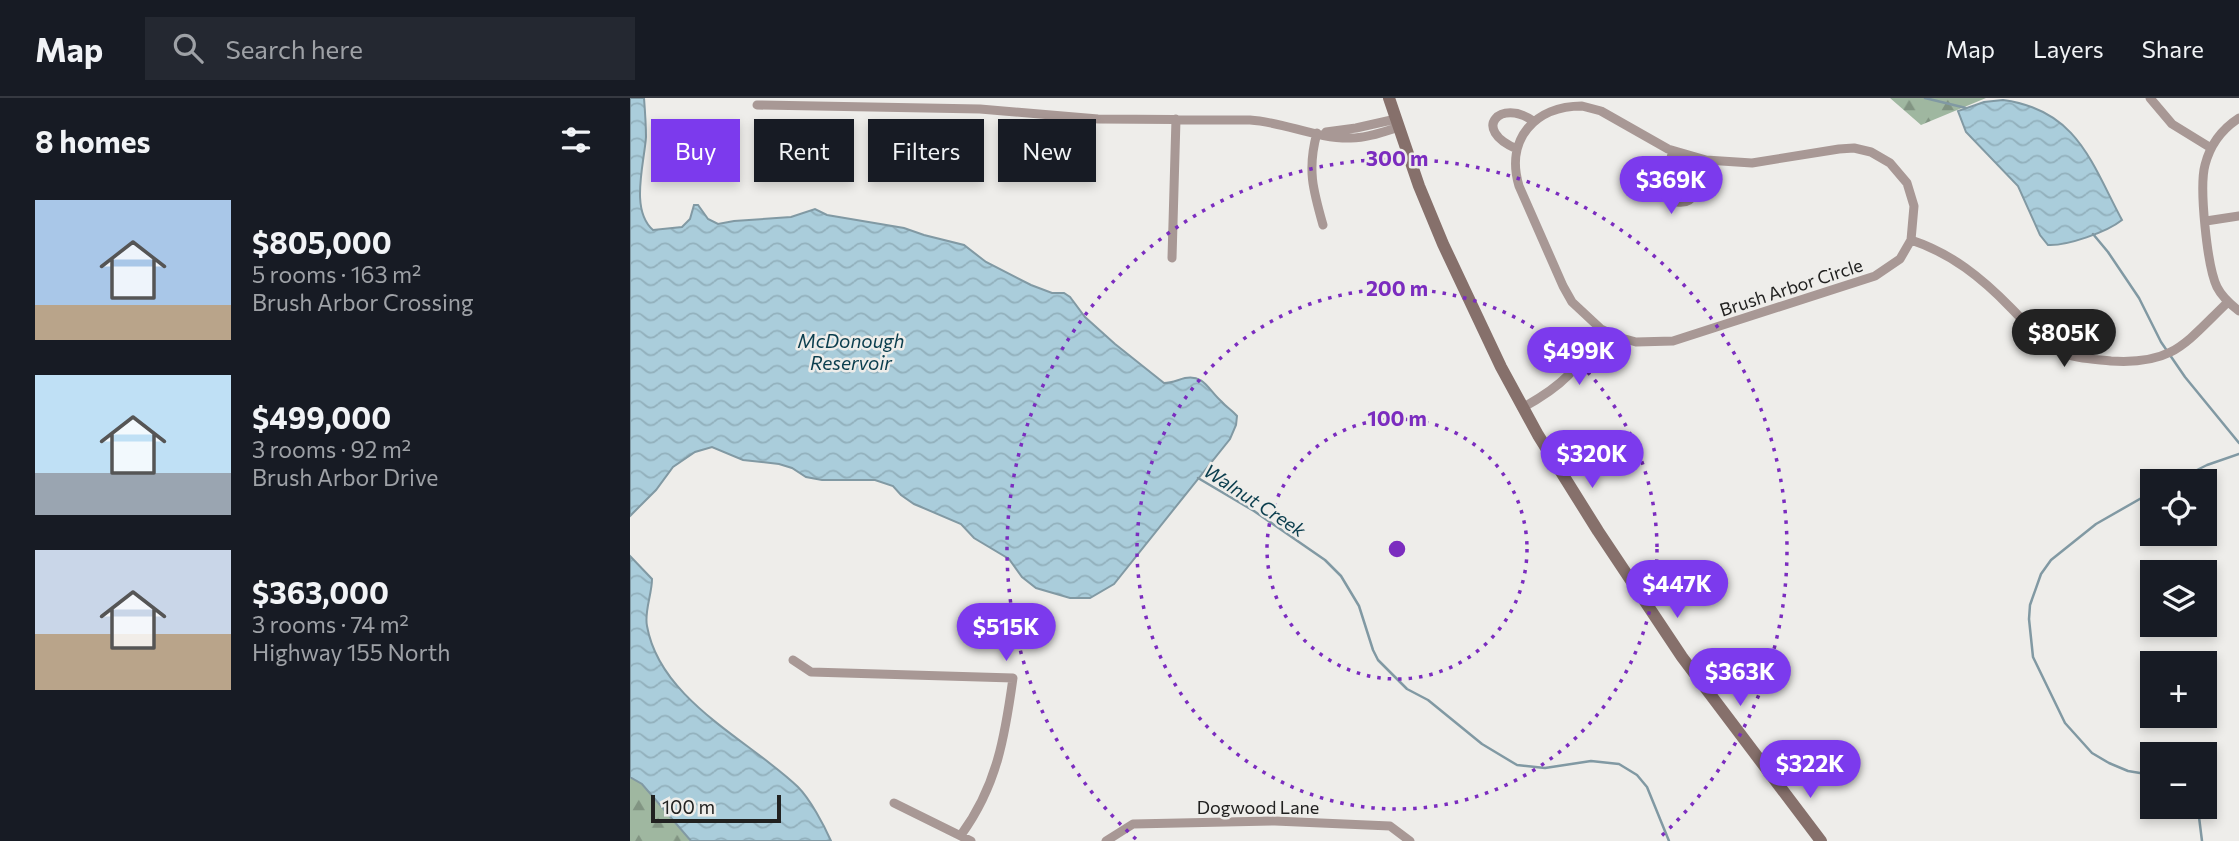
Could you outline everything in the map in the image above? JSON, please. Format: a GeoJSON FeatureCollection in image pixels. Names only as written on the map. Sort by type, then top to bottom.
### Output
{"type":"FeatureCollection","features":[{"type":"Feature","properties":{"kind":"main road"},"geometry":{"type":"LineString","coordinates":[[1389,98],[1419,186],[1443,244],[1522,408],[1598,531],[1682,657],[1821,841]]}},
{"type":"Feature","properties":{"kind":"street"},"geometry":{"type":"LineString","coordinates":[[2150,98],[2172,124],[2211,148]]}},
{"type":"Feature","properties":{"kind":"street"},"geometry":{"type":"LineString","coordinates":[[757,105],[980,109],[1082,119],[1259,120],[1317,133],[1397,123]]}},
{"type":"Feature","properties":{"kind":"street"},"geometry":{"type":"LineString","coordinates":[[1533,121],[1515,109],[1502,111],[1495,118],[1493,128],[1497,137],[1517,149],[1533,121],[1564,107],[1588,106],[1673,151],[1706,160],[1752,163],[1839,149],[1871,152],[1890,163],[1908,183],[1914,206],[1911,240],[1943,253],[1966,267],[1994,290],[2043,340],[2056,350],[2078,357],[2136,362],[2157,359],[2179,348],[2228,302]]}},
{"type":"Feature","properties":{"kind":"street"},"geometry":{"type":"LineString","coordinates":[[2239,118],[2222,132],[2211,148],[2202,180],[2213,277],[2228,302],[2239,311]]}},
{"type":"Feature","properties":{"kind":"street"},"geometry":{"type":"LineString","coordinates":[[1172,258],[1176,119]]}},
{"type":"Feature","properties":{"kind":"street"},"geometry":{"type":"LineString","coordinates":[[1317,133],[1311,158],[1311,174],[1323,225]]}},
{"type":"Feature","properties":{"kind":"street","name":"Brush Arbor Circle"},"geometry":{"type":"LineString","coordinates":[[1517,149],[1519,186],[1563,286],[1578,310],[1601,329],[1636,342],[1673,341],[1875,276],[1900,258],[1911,240]]}},
{"type":"Feature","properties":{"kind":"street"},"geometry":{"type":"LineString","coordinates":[[1673,151],[1662,186],[1665,194],[1676,202],[1695,196],[1706,160]]}},
{"type":"Feature","properties":{"kind":"street"},"geometry":{"type":"LineString","coordinates":[[2206,221],[2239,216]]}},
{"type":"Feature","properties":{"kind":"street"},"geometry":{"type":"LineString","coordinates":[[1522,408],[1568,378],[1601,329]]}},
{"type":"Feature","properties":{"kind":"street"},"geometry":{"type":"LineString","coordinates":[[793,660],[811,672],[1013,678],[998,764],[984,800],[961,835]]}},
{"type":"Feature","properties":{"kind":"street"},"geometry":{"type":"LineString","coordinates":[[894,803],[971,841]]}},
{"type":"Feature","properties":{"kind":"street","name":"Dogwood Lane"},"geometry":{"type":"LineString","coordinates":[[1105,841],[1133,824],[1275,821],[1391,826],[1410,841]]}},
{"type":"Feature","properties":{"kind":"green space"},"geometry":{"type":"Polygon","coordinates":[[[1890,98],[1986,98],[1921,125],[1890,98]]]}},
{"type":"Feature","properties":{"kind":"green space"},"geometry":{"type":"Polygon","coordinates":[[[630,758],[702,841],[630,841],[630,758]]]}},
{"type":"Feature","properties":{"kind":"water","name":"McDonough Reservoir"},"geometry":{"type":"Polygon","coordinates":[[[630,98],[644,98],[646,137],[640,199],[646,221],[653,230],[682,227],[690,219],[694,205],[698,205],[708,219],[718,224],[791,217],[815,209],[827,215],[904,228],[964,245],[986,262],[1031,285],[1070,297],[1085,317],[1164,383],[1192,377],[1202,381],[1237,416],[1230,439],[1114,584],[1090,598],[1070,598],[1036,588],[1022,577],[1009,559],[974,538],[961,524],[914,504],[893,486],[875,480],[822,480],[806,477],[792,468],[743,460],[712,447],[695,452],[673,467],[656,490],[630,516],[630,98]]]}},
{"type":"Feature","properties":{"kind":"water"},"geometry":{"type":"Polygon","coordinates":[[[2003,100],[2028,106],[2065,127],[2090,159],[2122,220],[2086,237],[2048,245],[2040,235],[2018,186],[1966,132],[1958,111],[1984,102],[2003,100]]]}},
{"type":"Feature","properties":{"kind":"water"},"geometry":{"type":"Polygon","coordinates":[[[630,556],[652,579],[647,626],[655,652],[669,676],[709,717],[798,787],[816,812],[831,841],[691,841],[642,784],[630,777],[630,556]]]}},
{"type":"Feature","properties":{"kind":"waterway"},"geometry":{"type":"LineString","coordinates":[[1925,98],[1966,108]]}},
{"type":"Feature","properties":{"kind":"waterway"},"geometry":{"type":"LineString","coordinates":[[2093,234],[2139,298],[2161,342],[2185,377],[2239,443]]}},
{"type":"Feature","properties":{"kind":"waterway","name":"Walnut Creek"},"geometry":{"type":"LineString","coordinates":[[2199,469],[2239,454]]}},
{"type":"Feature","properties":{"kind":"waterway","name":"Walnut Creek"},"geometry":{"type":"LineString","coordinates":[[1198,478],[1254,511],[1325,560],[1341,576],[1359,606],[1378,660],[1407,689],[1428,700],[1482,744],[1517,765],[1545,768],[1591,761],[1619,764],[1637,775],[1647,787],[1669,841]]}},
{"type":"Feature","properties":{"kind":"waterway","name":"Walnut Creek"},"geometry":{"type":"LineString","coordinates":[[2140,499],[2096,524],[2051,560],[2041,574],[2030,605],[2029,619],[2033,657],[2065,723],[2092,753],[2128,771],[2140,773]]}},
{"type":"Feature","properties":{"kind":"waterway","name":"Walnut Creek"},"geometry":{"type":"LineString","coordinates":[[2199,819],[2202,841]]}}]}
